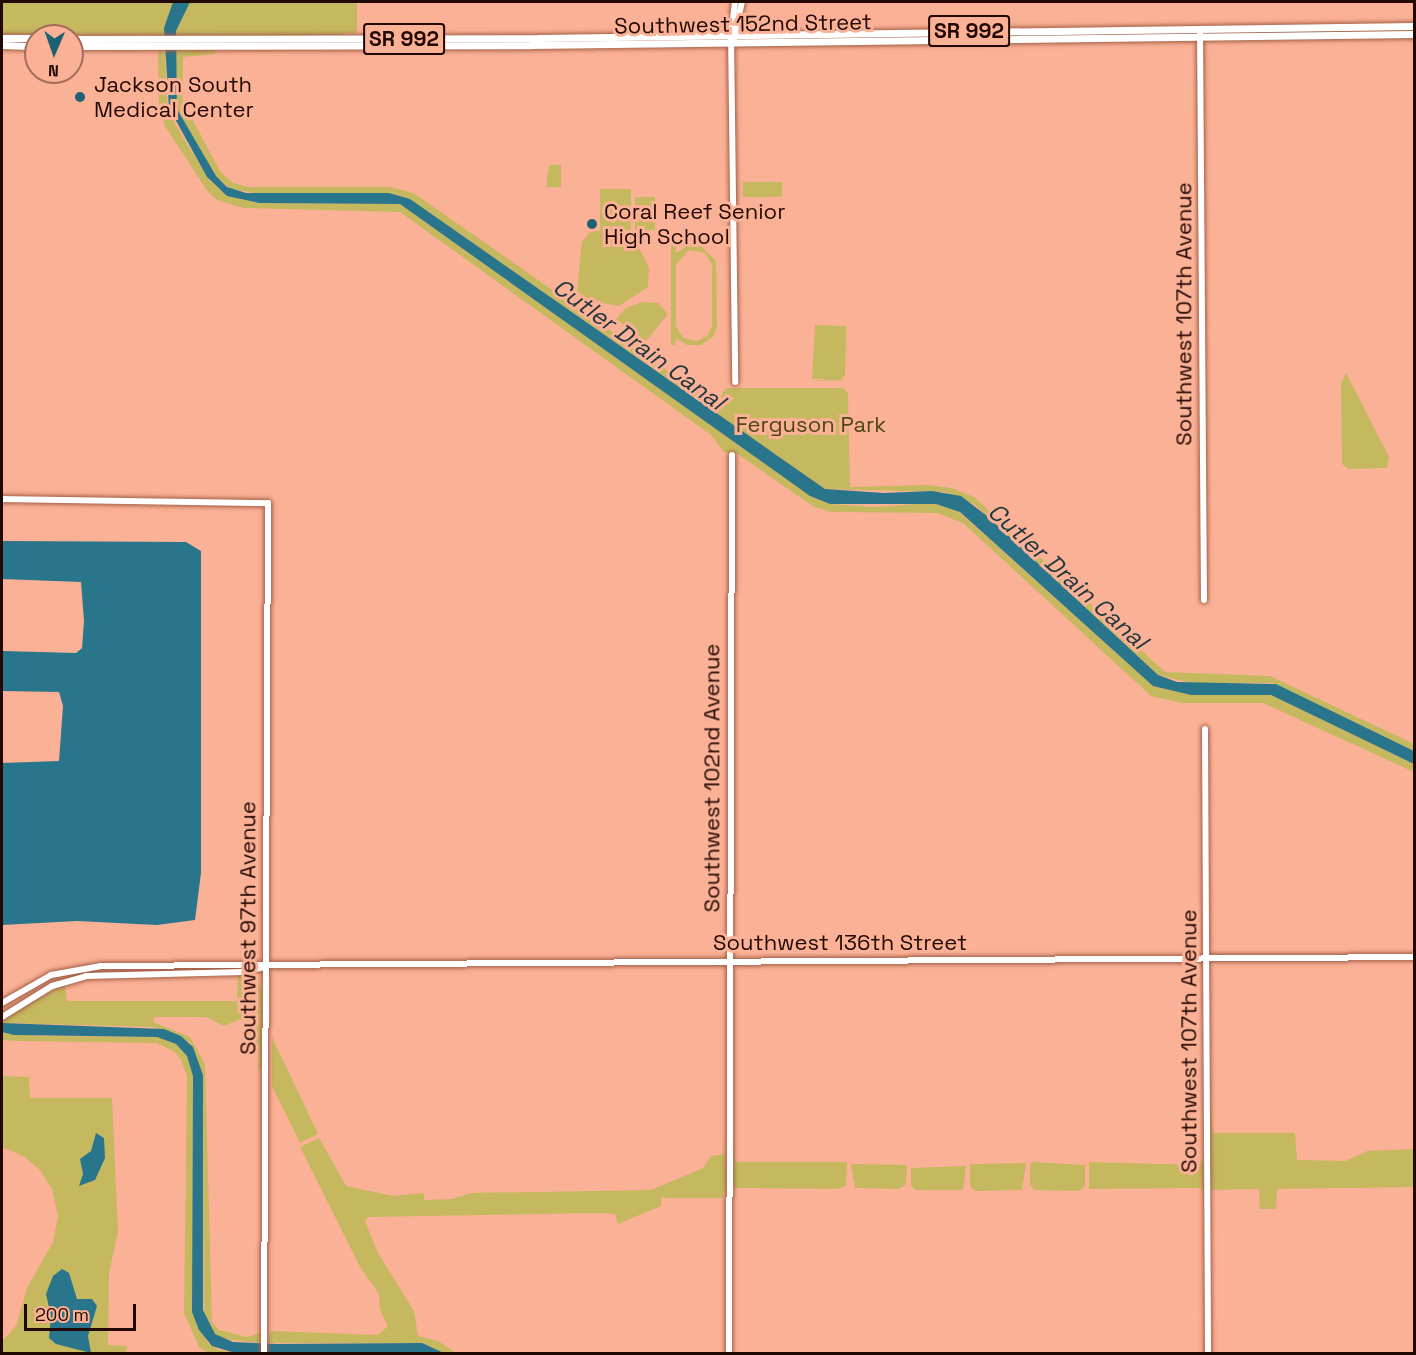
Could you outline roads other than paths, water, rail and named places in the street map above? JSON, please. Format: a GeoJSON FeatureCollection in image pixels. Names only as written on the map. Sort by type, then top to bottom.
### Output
{"type":"FeatureCollection","features":[{"type":"Feature","properties":{"kind":"main road","name":"Southwest 152nd Street"},"geometry":{"type":"LineString","coordinates":[[84,46],[734,36],[1080,37],[1414,26]]}},
{"type":"Feature","properties":{"kind":"main road","name":"Southwest 152nd Street"},"geometry":{"type":"LineString","coordinates":[[850,36],[1075,30],[1414,34]]}},
{"type":"Feature","properties":{"kind":"main road"},"geometry":{"type":"LineString","coordinates":[[1075,30],[1080,37]]}},
{"type":"Feature","properties":{"kind":"main road"},"geometry":{"type":"LineString","coordinates":[[2,38],[24,38]]}},
{"type":"Feature","properties":{"kind":"main road","name":"Southwest 152nd Street"},"geometry":{"type":"LineString","coordinates":[[84,40],[164,43]]}},
{"type":"Feature","properties":{"kind":"main road"},"geometry":{"type":"LineString","coordinates":[[2,45],[24,46]]}},
{"type":"Feature","properties":{"kind":"street"},"geometry":{"type":"LineString","coordinates":[[735,2],[735,382]]}},
{"type":"Feature","properties":{"kind":"street"},"geometry":{"type":"LineString","coordinates":[[734,36],[742,2]]}},
{"type":"Feature","properties":{"kind":"street","name":"Southwest 107th Avenue"},"geometry":{"type":"LineString","coordinates":[[1200,32],[1204,600]]}},
{"type":"Feature","properties":{"kind":"street","name":"Southwest 102nd Avenue"},"geometry":{"type":"LineString","coordinates":[[729,1353],[732,454]]}},
{"type":"Feature","properties":{"kind":"street","name":"Southwest 97th Avenue"},"geometry":{"type":"LineString","coordinates":[[2,500],[268,503],[264,1353]]}},
{"type":"Feature","properties":{"kind":"street","name":"Southwest 107th Avenue"},"geometry":{"type":"LineString","coordinates":[[1205,729],[1208,959],[1208,1353]]}},
{"type":"Feature","properties":{"kind":"street","name":"Southwest 136th Street"},"geometry":{"type":"LineString","coordinates":[[2,1003],[51,975],[86,967],[1414,957]]}},
{"type":"Feature","properties":{"kind":"street","name":"Southwest 136th Street"},"geometry":{"type":"LineString","coordinates":[[2,1017],[52,986],[86,976],[243,972],[265,967]]}},
{"type":"Feature","properties":{"kind":"water"},"geometry":{"type":"Polygon","coordinates":[[[173,2],[190,2],[176,31],[177,109],[216,176],[227,187],[246,193],[389,193],[410,199],[825,489],[884,493],[932,491],[961,496],[987,516],[1158,675],[1177,682],[1276,684],[1414,751],[1414,764],[1271,695],[1191,695],[1153,686],[960,512],[936,504],[830,504],[810,496],[400,204],[259,203],[227,196],[207,177],[169,108],[164,28],[173,2]]]}},
{"type":"Feature","properties":{"kind":"water"},"geometry":{"type":"Polygon","coordinates":[[[2,541],[186,542],[201,551],[201,873],[195,920],[157,925],[77,921],[2,925],[2,763],[59,761],[63,706],[59,692],[2,691],[2,651],[76,653],[82,648],[84,621],[81,582],[2,579],[2,541]]]}},
{"type":"Feature","properties":{"kind":"water"},"geometry":{"type":"Polygon","coordinates":[[[2,1023],[164,1029],[181,1036],[193,1047],[203,1075],[203,1310],[215,1334],[233,1342],[276,1344],[422,1343],[444,1353],[238,1354],[212,1346],[199,1330],[192,1312],[193,1076],[187,1056],[176,1044],[157,1037],[14,1035],[2,1032],[2,1023]]]}},
{"type":"Feature","properties":{"kind":"water"},"geometry":{"type":"Polygon","coordinates":[[[96,1133],[104,1138],[105,1158],[95,1180],[79,1186],[83,1174],[80,1159],[91,1151],[96,1133]]]}},
{"type":"Feature","properties":{"kind":"water"},"geometry":{"type":"Polygon","coordinates":[[[62,1269],[69,1273],[77,1299],[92,1299],[97,1306],[88,1336],[91,1353],[56,1344],[49,1338],[51,1316],[46,1294],[53,1276],[62,1269]]]}},
{"type":"Feature","properties":{"kind":"place","name":"Jackson South Medical Center"},"geometry":{"type":"Point","coordinates":[80,97]}},
{"type":"Feature","properties":{"kind":"place","name":"Coral Reef Senior High School"},"geometry":{"type":"Point","coordinates":[592,224]}},
{"type":"Feature","properties":{"kind":"water label","name":"Cutler Drain Canal"},"geometry":{"type":"Point","coordinates":[639,344]}},
{"type":"Feature","properties":{"kind":"water label","name":"Cutler Drain Canal"},"geometry":{"type":"Point","coordinates":[1068,576]}},
{"type":"Feature","properties":{"kind":"park label","name":"Ferguson Park"},"geometry":{"type":"Point","coordinates":[811,425]}}]}
